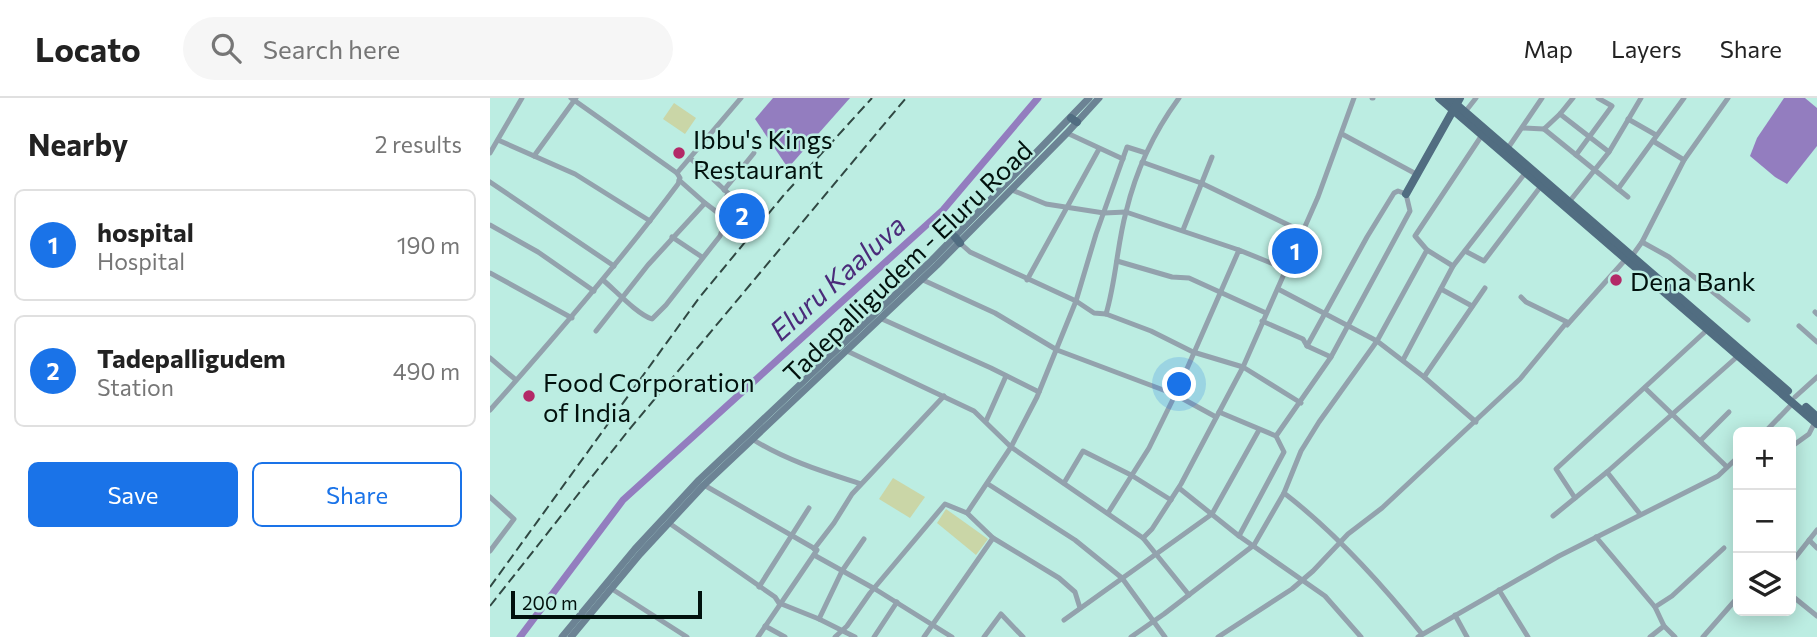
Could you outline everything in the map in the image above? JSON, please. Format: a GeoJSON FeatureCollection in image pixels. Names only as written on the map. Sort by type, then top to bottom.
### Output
{"type":"FeatureCollection","features":[{"type":"Feature","properties":{"kind":"main road","name":"Tadepalligudem - Eluru Road"},"geometry":{"type":"LineString","coordinates":[[562,637],[635,549],[699,480],[747,432],[1012,190],[1067,133],[1089,98]]}},
{"type":"Feature","properties":{"kind":"main road","name":"Tadepalligudem - Eluru Road"},"geometry":{"type":"LineString","coordinates":[[571,637],[640,554],[704,485],[923,279],[957,240],[1074,120],[1099,98]]}},
{"type":"Feature","properties":{"kind":"main road"},"geometry":{"type":"LineString","coordinates":[[1439,98],[1456,104],[1482,135],[1816,421]]}},
{"type":"Feature","properties":{"kind":"main road"},"geometry":{"type":"LineString","coordinates":[[1449,98],[1471,121],[1508,148],[1569,202],[1707,330],[1794,400]]}},
{"type":"Feature","properties":{"kind":"main road"},"geometry":{"type":"LineString","coordinates":[[1406,194],[1456,104]]}},
{"type":"Feature","properties":{"kind":"street"},"geometry":{"type":"LineString","coordinates":[[490,153],[523,98]]}},
{"type":"Feature","properties":{"kind":"street"},"geometry":{"type":"LineString","coordinates":[[677,173],[741,98]]}},
{"type":"Feature","properties":{"kind":"street"},"geometry":{"type":"LineString","coordinates":[[1107,314],[1126,212],[1142,162],[1162,121],[1179,98]]}},
{"type":"Feature","properties":{"kind":"street"},"geometry":{"type":"LineString","coordinates":[[1143,538],[1179,488],[1243,367],[1303,232],[1354,98]]}},
{"type":"Feature","properties":{"kind":"street"},"geometry":{"type":"LineString","coordinates":[[1465,112],[1476,98]]}},
{"type":"Feature","properties":{"kind":"street"},"geometry":{"type":"LineString","coordinates":[[1508,148],[1542,98]]}},
{"type":"Feature","properties":{"kind":"street"},"geometry":{"type":"LineString","coordinates":[[1544,129],[1573,98]]}},
{"type":"Feature","properties":{"kind":"street"},"geometry":{"type":"LineString","coordinates":[[1576,155],[1612,106],[1598,98]]}},
{"type":"Feature","properties":{"kind":"street"},"geometry":{"type":"LineString","coordinates":[[1569,202],[1609,152],[1642,98]]}},
{"type":"Feature","properties":{"kind":"street"},"geometry":{"type":"LineString","coordinates":[[1618,189],[1684,98]]}},
{"type":"Feature","properties":{"kind":"street"},"geometry":{"type":"LineString","coordinates":[[1219,637],[1301,581],[1520,379],[1642,242],[1684,160],[1728,98]]}},
{"type":"Feature","properties":{"kind":"street"},"geometry":{"type":"LineString","coordinates":[[534,156],[574,99],[677,173],[679,180],[726,219],[722,234],[652,319],[646,317],[603,279]]}},
{"type":"Feature","properties":{"kind":"street"},"geometry":{"type":"LineString","coordinates":[[1560,114],[1609,152]]}},
{"type":"Feature","properties":{"kind":"street"},"geometry":{"type":"LineString","coordinates":[[1628,120],[1684,160]]}},
{"type":"Feature","properties":{"kind":"street"},"geometry":{"type":"LineString","coordinates":[[1523,128],[1544,129],[1628,197]]}},
{"type":"Feature","properties":{"kind":"street"},"geometry":{"type":"LineString","coordinates":[[1067,133],[1123,159]]}},
{"type":"Feature","properties":{"kind":"street"},"geometry":{"type":"LineString","coordinates":[[1342,134],[1418,175]]}},
{"type":"Feature","properties":{"kind":"street"},"geometry":{"type":"LineString","coordinates":[[1453,266],[1427,250],[1415,236],[1482,135]]}},
{"type":"Feature","properties":{"kind":"street"},"geometry":{"type":"LineString","coordinates":[[498,140],[575,174],[650,221]]}},
{"type":"Feature","properties":{"kind":"street"},"geometry":{"type":"LineString","coordinates":[[967,513],[1011,447],[1039,392],[1076,301],[1127,147],[1146,153]]}},
{"type":"Feature","properties":{"kind":"street"},"geometry":{"type":"LineString","coordinates":[[1027,280],[1098,149]]}},
{"type":"Feature","properties":{"kind":"street"},"geometry":{"type":"LineString","coordinates":[[724,190],[754,153]]}},
{"type":"Feature","properties":{"kind":"street"},"geometry":{"type":"LineString","coordinates":[[1183,230],[1212,157]]}},
{"type":"Feature","properties":{"kind":"street"},"geometry":{"type":"LineString","coordinates":[[690,158],[728,193],[720,214]]}},
{"type":"Feature","properties":{"kind":"street"},"geometry":{"type":"LineString","coordinates":[[1142,162],[1201,183],[1303,232]]}},
{"type":"Feature","properties":{"kind":"street"},"geometry":{"type":"LineString","coordinates":[[1403,360],[1453,266],[1526,173]]}},
{"type":"Feature","properties":{"kind":"street"},"geometry":{"type":"LineString","coordinates":[[490,410],[572,318],[650,221],[679,180]]}},
{"type":"Feature","properties":{"kind":"street"},"geometry":{"type":"LineString","coordinates":[[490,182],[614,266]]}},
{"type":"Feature","properties":{"kind":"street"},"geometry":{"type":"LineString","coordinates":[[1465,251],[1484,261],[1541,186]]}},
{"type":"Feature","properties":{"kind":"street"},"geometry":{"type":"LineString","coordinates":[[1012,190],[1046,204],[1104,213],[1126,212],[1183,230],[1286,269]]}},
{"type":"Feature","properties":{"kind":"street"},"geometry":{"type":"LineString","coordinates":[[1276,436],[1331,357],[1410,211],[1406,194],[1398,191],[1394,193],[1307,346]]}},
{"type":"Feature","properties":{"kind":"street"},"geometry":{"type":"LineString","coordinates":[[596,331],[672,237],[705,202]]}},
{"type":"Feature","properties":{"kind":"street"},"geometry":{"type":"LineString","coordinates":[[490,225],[538,252],[594,291]]}},
{"type":"Feature","properties":{"kind":"street"},"geometry":{"type":"LineString","coordinates":[[672,237],[702,257]]}},
{"type":"Feature","properties":{"kind":"street"},"geometry":{"type":"LineString","coordinates":[[957,240],[970,253],[1076,301],[1094,313],[1107,314],[1194,352],[1243,367],[1301,403]]}},
{"type":"Feature","properties":{"kind":"street"},"geometry":{"type":"LineString","coordinates":[[1642,242],[1669,257],[1748,320]]}},
{"type":"Feature","properties":{"kind":"street"},"geometry":{"type":"LineString","coordinates":[[1108,513],[1149,448],[1239,250]]}},
{"type":"Feature","properties":{"kind":"street"},"geometry":{"type":"LineString","coordinates":[[1131,637],[1254,545],[1284,493],[1301,451],[1377,341],[1427,250]]}},
{"type":"Feature","properties":{"kind":"street"},"geometry":{"type":"LineString","coordinates":[[1117,261],[1172,277],[1189,278],[1266,313]]}},
{"type":"Feature","properties":{"kind":"street"},"geometry":{"type":"LineString","coordinates":[[490,273],[572,318]]}},
{"type":"Feature","properties":{"kind":"street"},"geometry":{"type":"LineString","coordinates":[[923,279],[1004,318],[1057,349],[1276,436],[1284,452],[1239,536]]}},
{"type":"Feature","properties":{"kind":"street"},"geometry":{"type":"LineString","coordinates":[[1424,377],[1485,288]]}},
{"type":"Feature","properties":{"kind":"street"},"geometry":{"type":"LineString","coordinates":[[1278,289],[1377,341],[1476,422]]}},
{"type":"Feature","properties":{"kind":"street"},"geometry":{"type":"LineString","coordinates":[[1441,289],[1472,306]]}},
{"type":"Feature","properties":{"kind":"street"},"geometry":{"type":"LineString","coordinates":[[1521,297],[1567,322],[1567,325]]}},
{"type":"Feature","properties":{"kind":"street"},"geometry":{"type":"LineString","coordinates":[[881,319],[1039,392]]}},
{"type":"Feature","properties":{"kind":"street"},"geometry":{"type":"LineString","coordinates":[[1262,321],[1303,339],[1307,346],[1331,357]]}},
{"type":"Feature","properties":{"kind":"street"},"geometry":{"type":"LineString","coordinates":[[1799,326],[1817,342]]}},
{"type":"Feature","properties":{"kind":"street"},"geometry":{"type":"LineString","coordinates":[[1575,498],[1556,469],[1707,330]]}},
{"type":"Feature","properties":{"kind":"street"},"geometry":{"type":"LineString","coordinates":[[847,351],[974,411],[1011,447],[1143,538],[1189,595]]}},
{"type":"Feature","properties":{"kind":"street"},"geometry":{"type":"LineString","coordinates":[[1553,516],[1738,356]]}},
{"type":"Feature","properties":{"kind":"street"},"geometry":{"type":"LineString","coordinates":[[490,358],[516,380]]}},
{"type":"Feature","properties":{"kind":"street"},"geometry":{"type":"LineString","coordinates":[[986,421],[1006,376]]}},
{"type":"Feature","properties":{"kind":"street"},"geometry":{"type":"LineString","coordinates":[[1770,427],[1817,377]]}},
{"type":"Feature","properties":{"kind":"street"},"geometry":{"type":"LineString","coordinates":[[1645,388],[1727,467]]}},
{"type":"Feature","properties":{"kind":"street"},"geometry":{"type":"LineString","coordinates":[[758,637],[861,484],[944,396]]}},
{"type":"Feature","properties":{"kind":"street"},"geometry":{"type":"LineString","coordinates":[[1701,440],[1729,412]]}},
{"type":"Feature","properties":{"kind":"street"},"geometry":{"type":"LineString","coordinates":[[1796,443],[1809,434],[1816,421]]}},
{"type":"Feature","properties":{"kind":"street"},"geometry":{"type":"LineString","coordinates":[[1064,620],[1212,514],[1259,430]]}},
{"type":"Feature","properties":{"kind":"street"},"geometry":{"type":"LineString","coordinates":[[752,439],[769,450],[861,484]]}},
{"type":"Feature","properties":{"kind":"street"},"geometry":{"type":"LineString","coordinates":[[1064,484],[1083,451],[1131,475],[1171,500]]}},
{"type":"Feature","properties":{"kind":"street"},"geometry":{"type":"LineString","coordinates":[[1284,493],[1316,518],[1388,592],[1420,636],[1596,537],[1718,476],[1733,462]]}},
{"type":"Feature","properties":{"kind":"street"},"geometry":{"type":"LineString","coordinates":[[1607,472],[1640,514]]}},
{"type":"Feature","properties":{"kind":"street"},"geometry":{"type":"LineString","coordinates":[[988,484],[1075,540],[1122,578],[1165,637]]}},
{"type":"Feature","properties":{"kind":"street"},"geometry":{"type":"LineString","coordinates":[[704,485],[792,536],[842,571],[952,637]]}},
{"type":"Feature","properties":{"kind":"street"},"geometry":{"type":"LineString","coordinates":[[1179,488],[1239,536],[1325,596],[1361,637]]}},
{"type":"Feature","properties":{"kind":"street"},"geometry":{"type":"LineString","coordinates":[[490,497],[514,519],[490,551]]}},
{"type":"Feature","properties":{"kind":"street"},"geometry":{"type":"LineString","coordinates":[[835,637],[847,626],[945,504],[967,513],[993,538],[1059,578],[1075,592],[1080,608]]}},
{"type":"Feature","properties":{"kind":"street"},"geometry":{"type":"LineString","coordinates":[[759,587],[809,508]]}},
{"type":"Feature","properties":{"kind":"street"},"geometry":{"type":"LineString","coordinates":[[669,523],[775,597],[779,603],[855,637]]}},
{"type":"Feature","properties":{"kind":"street"},"geometry":{"type":"LineString","coordinates":[[1796,557],[1817,530]]}},
{"type":"Feature","properties":{"kind":"street"},"geometry":{"type":"LineString","coordinates":[[1596,537],[1655,607],[1664,626],[1675,637]]}},
{"type":"Feature","properties":{"kind":"street"},"geometry":{"type":"LineString","coordinates":[[924,637],[993,538]]}},
{"type":"Feature","properties":{"kind":"street"},"geometry":{"type":"LineString","coordinates":[[819,619],[842,571],[864,539]]}},
{"type":"Feature","properties":{"kind":"street"},"geometry":{"type":"LineString","coordinates":[[1809,540],[1817,548]]}},
{"type":"Feature","properties":{"kind":"street"},"geometry":{"type":"LineString","coordinates":[[1655,607],[1672,596],[1724,548]]}},
{"type":"Feature","properties":{"kind":"street"},"geometry":{"type":"LineString","coordinates":[[612,589],[687,637]]}},
{"type":"Feature","properties":{"kind":"street"},"geometry":{"type":"LineString","coordinates":[[1499,590],[1528,637]]}},
{"type":"Feature","properties":{"kind":"street"},"geometry":{"type":"LineString","coordinates":[[1796,598],[1817,616]]}},
{"type":"Feature","properties":{"kind":"street"},"geometry":{"type":"LineString","coordinates":[[874,637],[897,602]]}},
{"type":"Feature","properties":{"kind":"street"},"geometry":{"type":"LineString","coordinates":[[1703,637],[1733,603]]}},
{"type":"Feature","properties":{"kind":"street"},"geometry":{"type":"LineString","coordinates":[[984,637],[1001,614],[1023,637]]}},
{"type":"Feature","properties":{"kind":"street"},"geometry":{"type":"LineString","coordinates":[[1455,615],[1468,637]]}},
{"type":"Feature","properties":{"kind":"street"},"geometry":{"type":"LineString","coordinates":[[765,626],[785,637]]}},
{"type":"Feature","properties":{"kind":"street"},"geometry":{"type":"LineString","coordinates":[[1650,637],[1664,626]]}},
{"type":"Feature","properties":{"kind":"green space"},"geometry":{"type":"Polygon","coordinates":[[[674,103],[696,118],[685,134],[663,119],[674,103]]]}},
{"type":"Feature","properties":{"kind":"green space"},"geometry":{"type":"Polygon","coordinates":[[[893,478],[925,497],[910,518],[879,499],[893,478]]]}},
{"type":"Feature","properties":{"kind":"green space"},"geometry":{"type":"Polygon","coordinates":[[[946,509],[988,539],[976,555],[937,523],[946,509]]]}},
{"type":"Feature","properties":{"kind":"shaded area"},"geometry":{"type":"Polygon","coordinates":[[[773,98],[850,98],[788,168],[755,119],[773,98]]]}},
{"type":"Feature","properties":{"kind":"shaded area"},"geometry":{"type":"Polygon","coordinates":[[[1784,98],[1805,98],[1817,108],[1817,146],[1787,184],[1750,156],[1757,138],[1784,98]]]}},
{"type":"Feature","properties":{"kind":"waterway","name":"Eluru Kaaluva"},"geometry":{"type":"LineString","coordinates":[[520,637],[623,500],[943,210],[1038,98]]}},
{"type":"Feature","properties":{"kind":"railway"},"geometry":{"type":"LineString","coordinates":[[490,587],[699,298],[783,196],[872,98]]}},
{"type":"Feature","properties":{"kind":"railway"},"geometry":{"type":"LineString","coordinates":[[490,606],[628,431],[906,98]]}},
{"type":"Feature","properties":{"kind":"place","name":"Ibbu's Kings Restaurant"},"geometry":{"type":"Point","coordinates":[679,153]}},
{"type":"Feature","properties":{"kind":"place","name":"Tadepalligudem"},"geometry":{"type":"Point","coordinates":[742,216]}},
{"type":"Feature","properties":{"kind":"place","name":"hospital"},"geometry":{"type":"Point","coordinates":[1295,251]}},
{"type":"Feature","properties":{"kind":"place","name":"Dena Bank"},"geometry":{"type":"Point","coordinates":[1616,280]}},
{"type":"Feature","properties":{"kind":"place","name":"Food Corporation of India"},"geometry":{"type":"Point","coordinates":[529,396]}}]}
